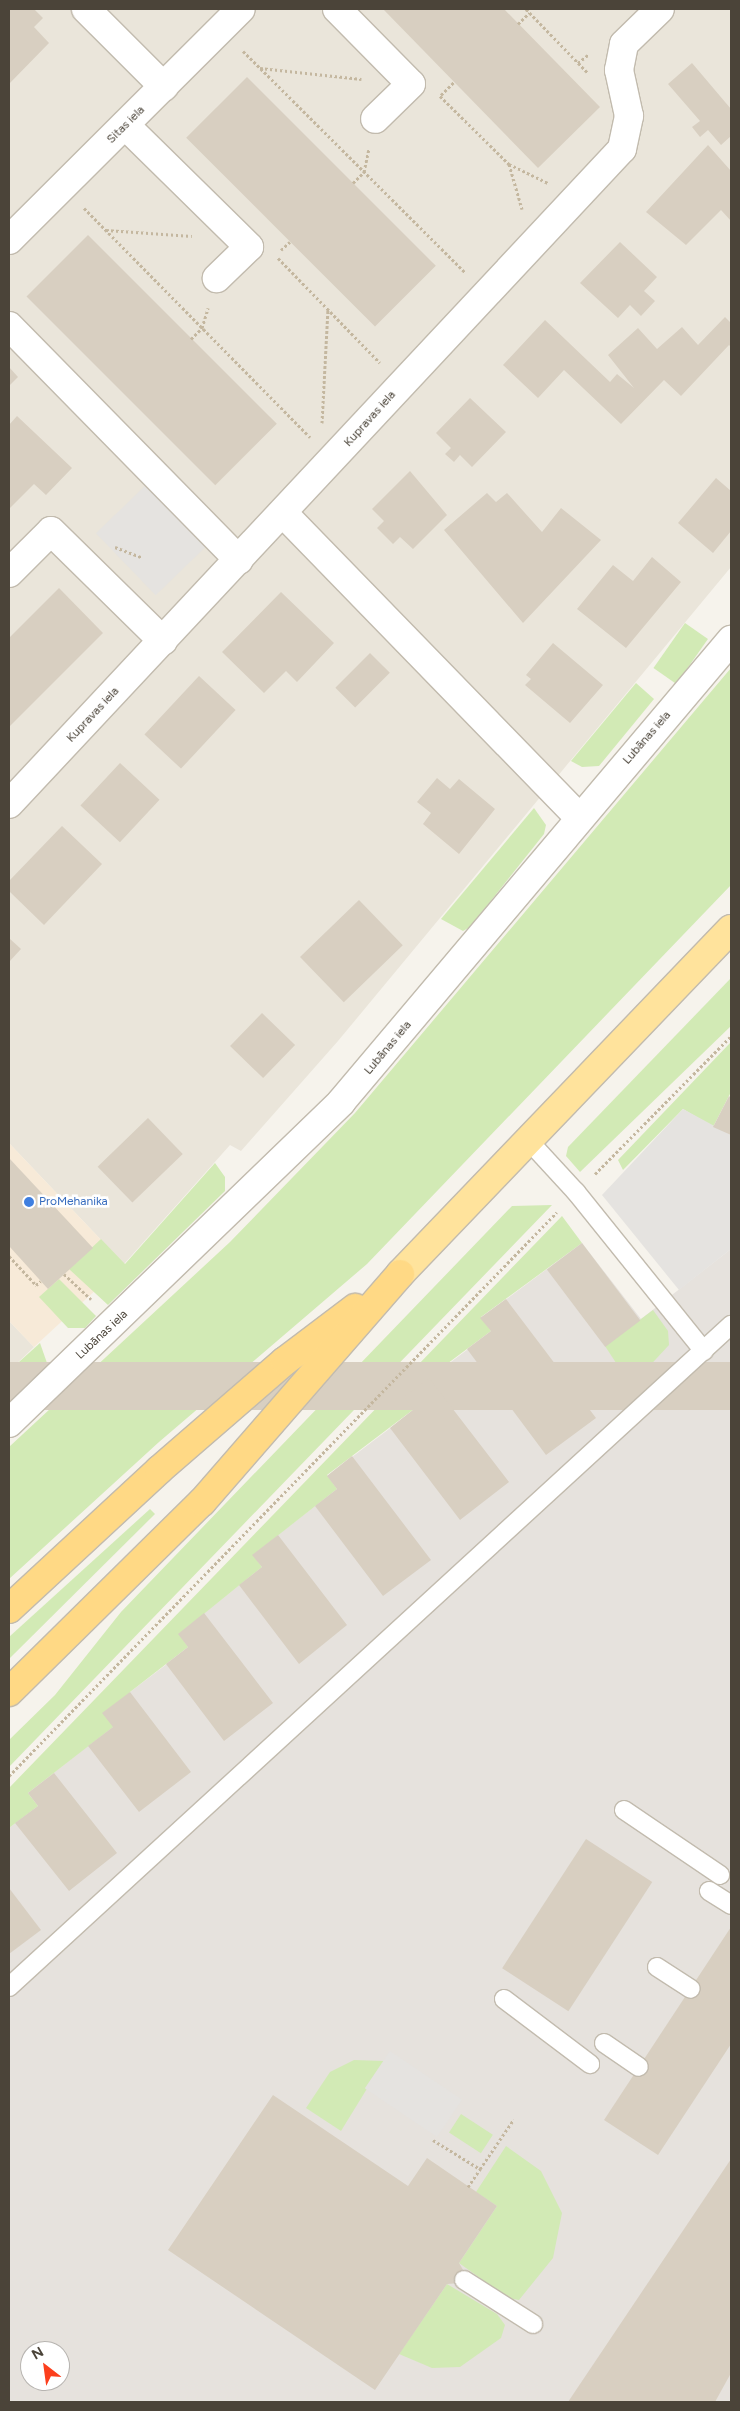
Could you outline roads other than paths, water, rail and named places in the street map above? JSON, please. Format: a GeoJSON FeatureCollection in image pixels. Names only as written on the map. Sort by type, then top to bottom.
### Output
{"type":"FeatureCollection","features":[{"type":"Feature","properties":{"kind":"highway"},"geometry":{"type":"LineString","coordinates":[[9,1608],[285,1361],[400,1274]]}},
{"type":"Feature","properties":{"kind":"highway"},"geometry":{"type":"LineString","coordinates":[[9,1692],[202,1502],[400,1274]]}},
{"type":"Feature","properties":{"kind":"main road"},"geometry":{"type":"LineString","coordinates":[[400,1274],[731,929]]}},
{"type":"Feature","properties":{"kind":"street"},"geometry":{"type":"LineString","coordinates":[[86,9],[164,87]]}},
{"type":"Feature","properties":{"kind":"street","name":"Sitas iela"},"geometry":{"type":"LineString","coordinates":[[9,240],[241,9]]}},
{"type":"Feature","properties":{"kind":"street"},"geometry":{"type":"LineString","coordinates":[[336,9],[412,84],[375,119]]}},
{"type":"Feature","properties":{"kind":"street","name":"Kupravas iela"},"geometry":{"type":"LineString","coordinates":[[9,804],[284,514],[326,454],[402,385],[622,149],[629,116],[619,70],[624,44],[660,9]]}},
{"type":"Feature","properties":{"kind":"street"},"geometry":{"type":"LineString","coordinates":[[125,126],[245,243],[218,278]]}},
{"type":"Feature","properties":{"kind":"street"},"geometry":{"type":"LineString","coordinates":[[9,326],[239,560]]}},
{"type":"Feature","properties":{"kind":"street"},"geometry":{"type":"LineString","coordinates":[[284,514],[578,817]]}},
{"type":"Feature","properties":{"kind":"street"},"geometry":{"type":"LineString","coordinates":[[9,573],[52,531],[163,641]]}},
{"type":"Feature","properties":{"kind":"street","name":"Lubānas iela"},"geometry":{"type":"LineString","coordinates":[[9,1423],[341,1102],[578,817],[731,640]]}},
{"type":"Feature","properties":{"kind":"lane"},"geometry":{"type":"LineString","coordinates":[[528,1140],[576,1192],[704,1351]]}},
{"type":"Feature","properties":{"kind":"lane"},"geometry":{"type":"LineString","coordinates":[[9,1988],[731,1325]]}},
{"type":"Feature","properties":{"kind":"lane"},"geometry":{"type":"LineString","coordinates":[[624,1810],[720,1875]]}},
{"type":"Feature","properties":{"kind":"lane"},"geometry":{"type":"LineString","coordinates":[[709,1891],[731,1905]]}},
{"type":"Feature","properties":{"kind":"lane"},"geometry":{"type":"LineString","coordinates":[[657,1967],[690,1989]]}},
{"type":"Feature","properties":{"kind":"lane"},"geometry":{"type":"LineString","coordinates":[[504,1999],[590,2064]]}},
{"type":"Feature","properties":{"kind":"lane"},"geometry":{"type":"LineString","coordinates":[[604,2043],[639,2066]]}},
{"type":"Feature","properties":{"kind":"lane"},"geometry":{"type":"LineString","coordinates":[[464,2280],[533,2324]]}},
{"type":"Feature","properties":{"kind":"place","name":"ProMehanika"},"geometry":{"type":"Point","coordinates":[29,1202]}}]}
